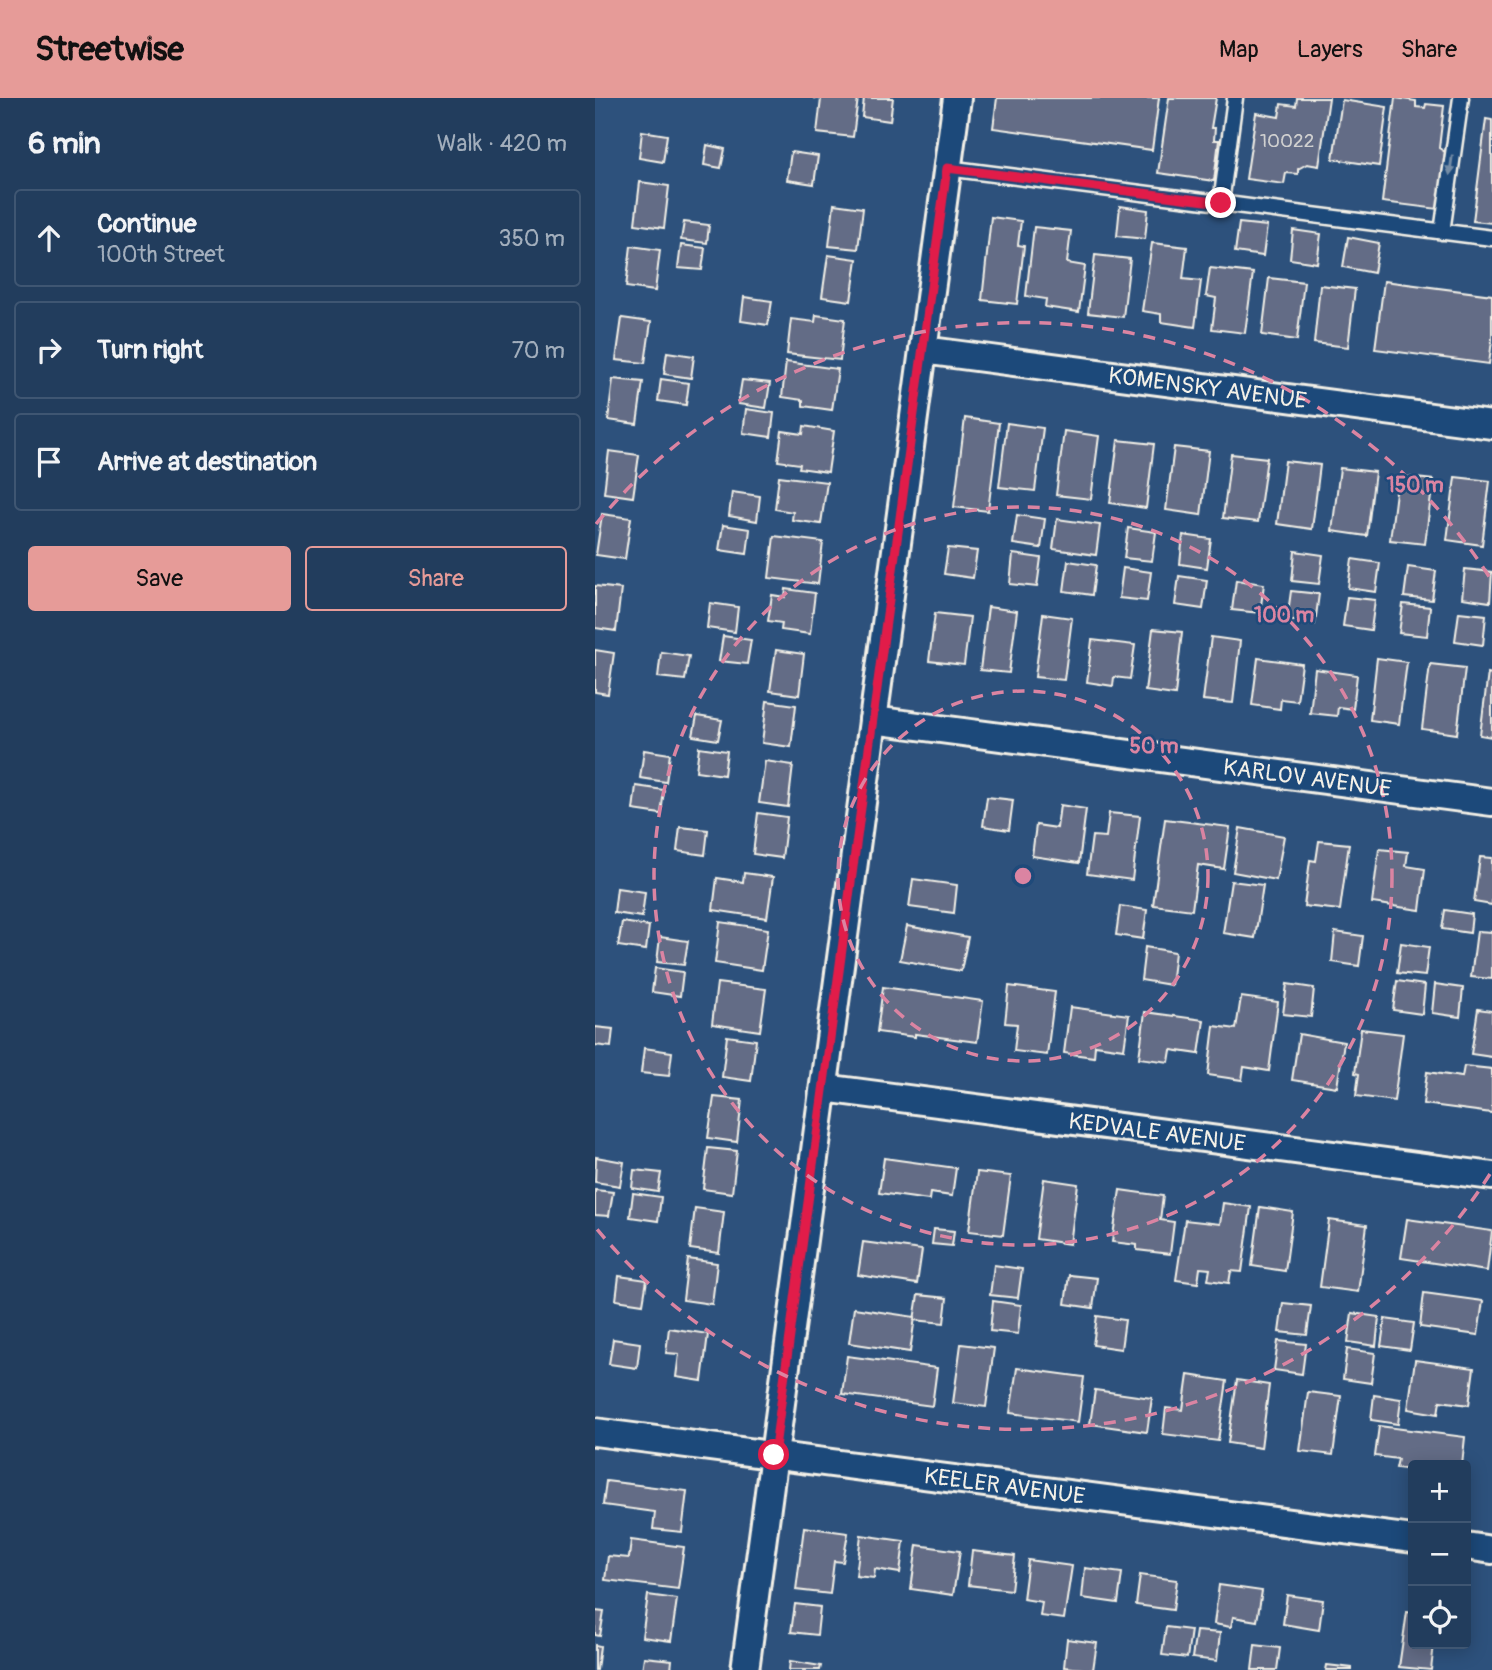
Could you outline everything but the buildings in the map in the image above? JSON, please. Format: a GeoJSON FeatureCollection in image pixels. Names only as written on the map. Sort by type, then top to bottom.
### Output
{"type":"FeatureCollection","features":[{"type":"Feature","properties":{"kind":"street"},"geometry":{"type":"LineString","coordinates":[[745,1670],[957,98]]}},
{"type":"Feature","properties":{"kind":"street","name":"KOMENSKY AVENUE"},"geometry":{"type":"LineString","coordinates":[[923,351],[1492,425]]}},
{"type":"Feature","properties":{"kind":"street","name":"KARLOV AVENUE"},"geometry":{"type":"LineString","coordinates":[[873,720],[1492,802]]}},
{"type":"Feature","properties":{"kind":"street","name":"KEDVALE AVENUE"},"geometry":{"type":"LineString","coordinates":[[824,1088],[1492,1175]]}},
{"type":"Feature","properties":{"kind":"street","name":"KEELER AVENUE"},"geometry":{"type":"LineString","coordinates":[[595,1432],[1408,1538]]}},
{"type":"Feature","properties":{"kind":"street"},"geometry":{"type":"LineString","coordinates":[[1471,1547],[1492,1549]]}},
{"type":"Feature","properties":{"kind":"lane"},"geometry":{"type":"LineString","coordinates":[[1221,203],[1235,98]]}},
{"type":"Feature","properties":{"kind":"lane"},"geometry":{"type":"LineString","coordinates":[[1441,232],[1461,98]]}},
{"type":"Feature","properties":{"kind":"lane"},"geometry":{"type":"LineString","coordinates":[[947,168],[1492,238]]}},
{"type":"Feature","properties":{"kind":"route"},"geometry":{"type":"LineString","coordinates":[[774,1455],[947,168],[1221,203]]}}]}
